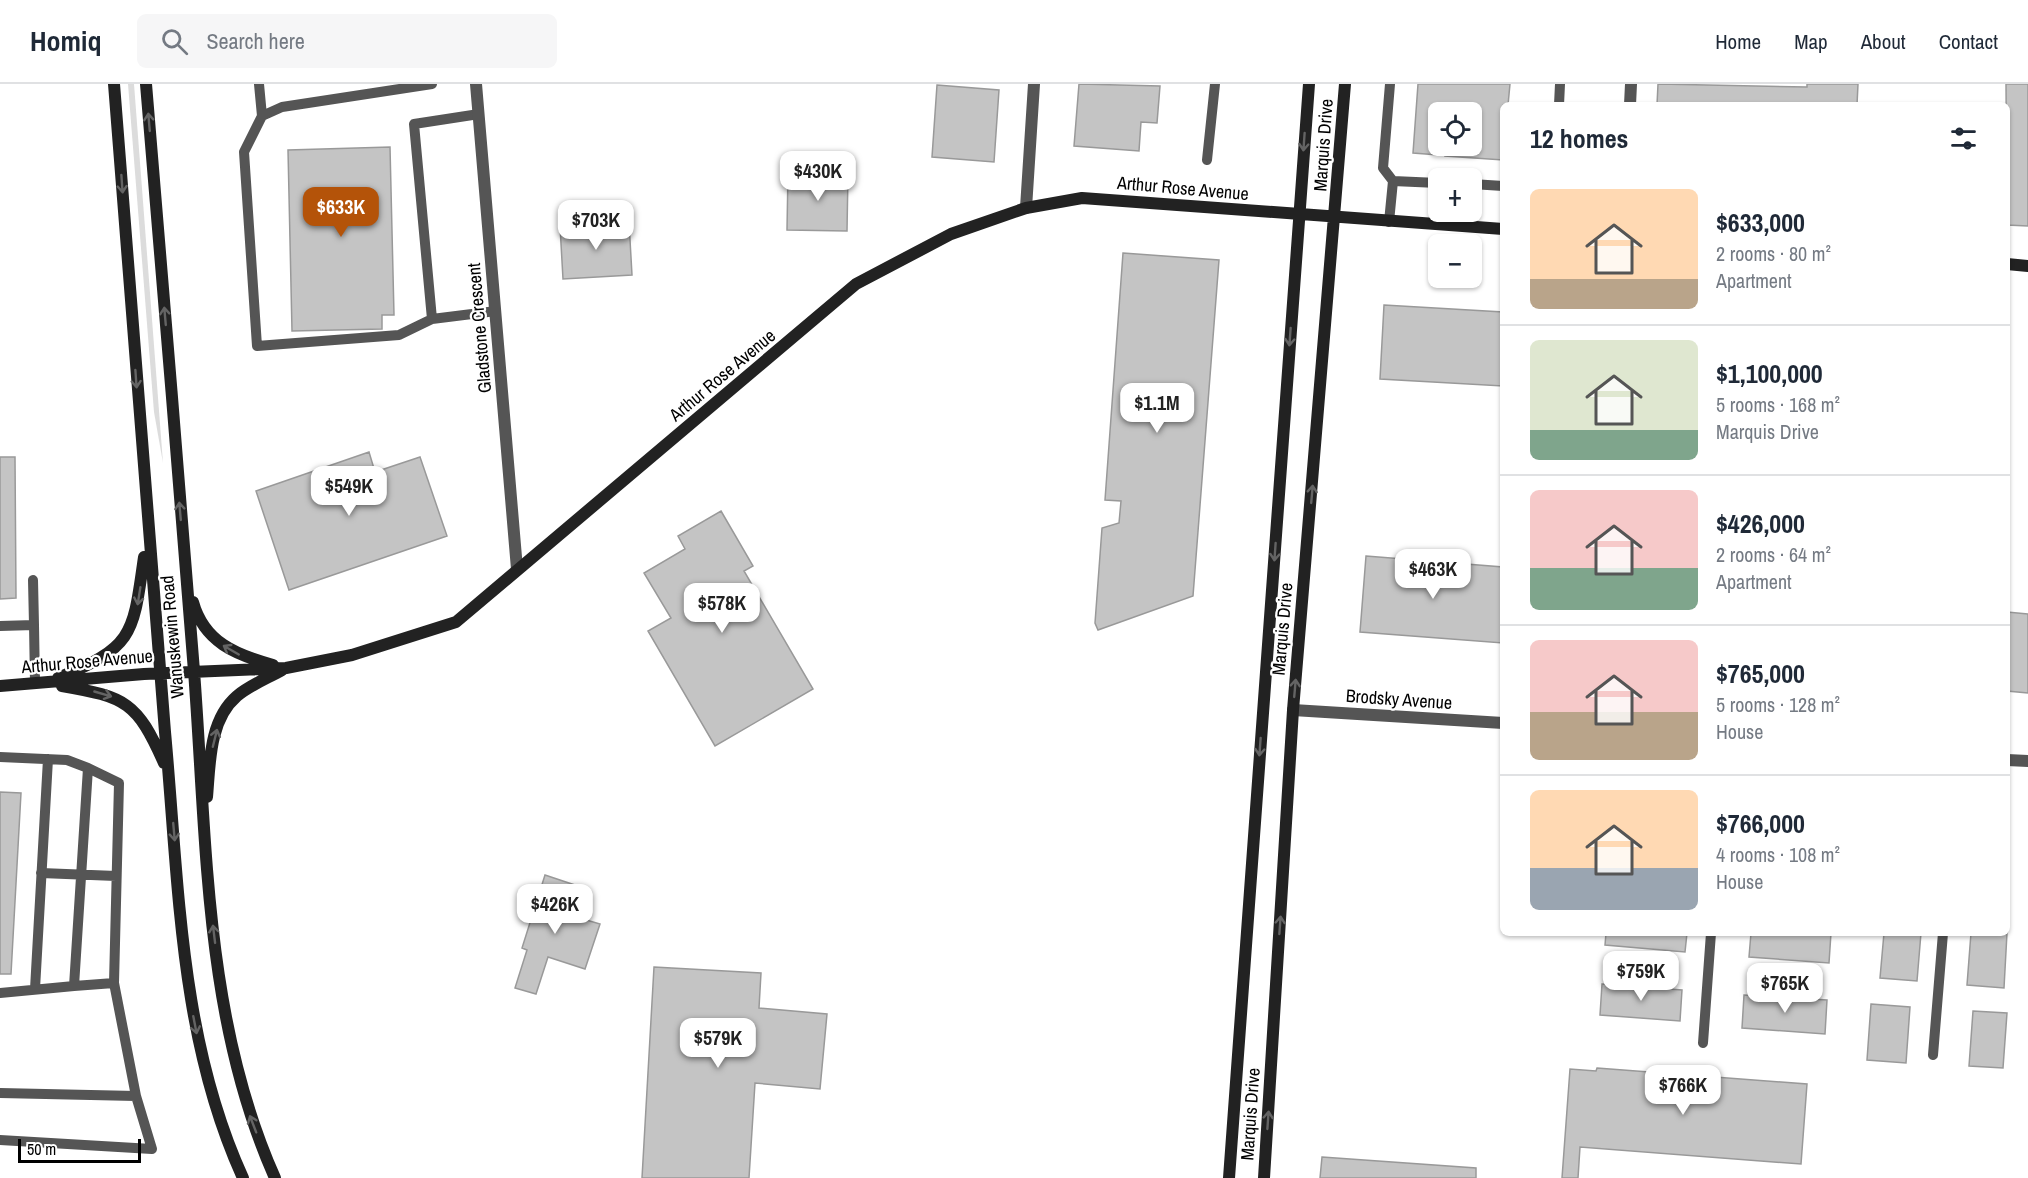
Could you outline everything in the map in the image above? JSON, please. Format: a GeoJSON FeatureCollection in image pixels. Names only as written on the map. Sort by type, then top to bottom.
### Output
{"type":"FeatureCollection","features":[{"type":"Feature","properties":{"kind":"main road","name":"Wanuskewin Road"},"geometry":{"type":"LineString","coordinates":[[114,84],[147,538],[184,959],[194,1021],[213,1104],[243,1178]]}},
{"type":"Feature","properties":{"kind":"main road","name":"Wanuskewin Road"},"geometry":{"type":"LineString","coordinates":[[146,84],[194,673],[203,838],[222,994],[234,1062],[246,1106],[275,1178]]}},
{"type":"Feature","properties":{"kind":"main road","name":"Marquis Drive"},"geometry":{"type":"LineString","coordinates":[[1229,1178],[1308,84]]}},
{"type":"Feature","properties":{"kind":"main road","name":"Marquis Drive"},"geometry":{"type":"LineString","coordinates":[[1264,1178],[1293,710],[1345,84]]}},
{"type":"Feature","properties":{"kind":"main road","name":"Arthur Rose Avenue"},"geometry":{"type":"LineString","coordinates":[[0,686],[160,673],[286,668],[352,655],[456,622],[856,284],[951,234],[1026,208],[1082,198],[1299,216],[1500,229]]}},
{"type":"Feature","properties":{"kind":"main road"},"geometry":{"type":"LineString","coordinates":[[2010,264],[2028,266]]}},
{"type":"Feature","properties":{"kind":"main road"},"geometry":{"type":"LineString","coordinates":[[41,683],[94,664],[119,646],[130,628],[137,607],[147,538]]}},
{"type":"Feature","properties":{"kind":"main road"},"geometry":{"type":"LineString","coordinates":[[185,569],[196,614],[207,633],[231,652],[286,668]]}},
{"type":"Feature","properties":{"kind":"main road"},"geometry":{"type":"LineString","coordinates":[[203,838],[214,737],[221,718],[238,696],[286,668]]}},
{"type":"Feature","properties":{"kind":"main road"},"geometry":{"type":"LineString","coordinates":[[41,683],[97,692],[116,698],[130,706],[140,714],[169,773]]}},
{"type":"Feature","properties":{"kind":"street","name":"Gladstone Crescent"},"geometry":{"type":"LineString","coordinates":[[477,84],[517,569]]}},
{"type":"Feature","properties":{"kind":"street"},"geometry":{"type":"LineString","coordinates":[[1026,208],[1034,84]]}},
{"type":"Feature","properties":{"kind":"street"},"geometry":{"type":"LineString","coordinates":[[1630,102],[1631,84]]}},
{"type":"Feature","properties":{"kind":"street","name":"Brodsky Avenue"},"geometry":{"type":"LineString","coordinates":[[1293,710],[1500,723]]}},
{"type":"Feature","properties":{"kind":"street"},"geometry":{"type":"LineString","coordinates":[[2010,760],[2028,761]]}},
{"type":"Feature","properties":{"kind":"lane"},"geometry":{"type":"LineString","coordinates":[[259,84],[262,116],[244,152],[257,346],[399,335],[432,319],[495,311]]}},
{"type":"Feature","properties":{"kind":"lane"},"geometry":{"type":"LineString","coordinates":[[262,116],[282,107],[432,84]]}},
{"type":"Feature","properties":{"kind":"lane"},"geometry":{"type":"LineString","coordinates":[[1207,160],[1215,84]]}},
{"type":"Feature","properties":{"kind":"lane"},"geometry":{"type":"LineString","coordinates":[[1389,222],[1393,181],[1383,168],[1390,84]]}},
{"type":"Feature","properties":{"kind":"lane"},"geometry":{"type":"LineString","coordinates":[[1559,102],[1560,84]]}},
{"type":"Feature","properties":{"kind":"lane"},"geometry":{"type":"LineString","coordinates":[[432,319],[414,124],[479,114]]}},
{"type":"Feature","properties":{"kind":"lane"},"geometry":{"type":"LineString","coordinates":[[1393,181],[1428,183]]}},
{"type":"Feature","properties":{"kind":"lane"},"geometry":{"type":"LineString","coordinates":[[1482,185],[1500,186]]}},
{"type":"Feature","properties":{"kind":"lane"},"geometry":{"type":"LineString","coordinates":[[33,580],[34,625],[41,683]]}},
{"type":"Feature","properties":{"kind":"lane"},"geometry":{"type":"LineString","coordinates":[[0,626],[34,625]]}},
{"type":"Feature","properties":{"kind":"lane"},"geometry":{"type":"LineString","coordinates":[[0,757],[67,760],[119,783],[114,983],[136,1096],[152,1149],[0,1140]]}},
{"type":"Feature","properties":{"kind":"lane"},"geometry":{"type":"LineString","coordinates":[[35,989],[48,759]]}},
{"type":"Feature","properties":{"kind":"lane"},"geometry":{"type":"LineString","coordinates":[[74,986],[88,768]]}},
{"type":"Feature","properties":{"kind":"lane"},"geometry":{"type":"LineString","coordinates":[[41,873],[116,876]]}},
{"type":"Feature","properties":{"kind":"lane"},"geometry":{"type":"LineString","coordinates":[[1703,1043],[1711,936]]}},
{"type":"Feature","properties":{"kind":"lane"},"geometry":{"type":"LineString","coordinates":[[1933,1055],[1943,936]]}},
{"type":"Feature","properties":{"kind":"lane"},"geometry":{"type":"LineString","coordinates":[[0,993],[114,983]]}},
{"type":"Feature","properties":{"kind":"lane"},"geometry":{"type":"LineString","coordinates":[[0,1093],[136,1096]]}},
{"type":"Feature","properties":{"kind":"shaded area"},"geometry":{"type":"Polygon","coordinates":[[[128,84],[134,84],[163,463],[154,412],[128,84]]]}},
{"type":"Feature","properties":{"kind":"building"},"geometry":{"type":"Polygon","coordinates":[[[1079,84],[1160,86],[1157,123],[1141,122],[1139,151],[1074,146],[1079,84]]]}},
{"type":"Feature","properties":{"kind":"building"},"geometry":{"type":"Polygon","coordinates":[[[1418,84],[1510,84],[1508,102],[1500,102],[1500,160],[1445,156],[1482,156],[1482,102],[1428,102],[1428,154],[1413,153],[1418,84]]]}},
{"type":"Feature","properties":{"kind":"building"},"geometry":{"type":"Polygon","coordinates":[[[1658,84],[1807,87],[1807,84],[1858,84],[1857,102],[1657,102],[1658,84]]]}},
{"type":"Feature","properties":{"kind":"building"},"geometry":{"type":"Polygon","coordinates":[[[2006,84],[2028,84],[2028,226],[2010,225],[2010,102],[2006,102],[2006,84]]]}},
{"type":"Feature","properties":{"kind":"building"},"geometry":{"type":"Polygon","coordinates":[[[937,85],[999,90],[994,162],[932,157],[937,85]]]}},
{"type":"Feature","properties":{"kind":"building"},"geometry":{"type":"Polygon","coordinates":[[[390,147],[394,315],[382,315],[382,329],[292,331],[288,150],[390,147]]]}},
{"type":"Feature","properties":{"kind":"building"},"geometry":{"type":"Polygon","coordinates":[[[788,172],[848,173],[847,231],[787,230],[788,172]]]}},
{"type":"Feature","properties":{"kind":"building"},"geometry":{"type":"Polygon","coordinates":[[[629,222],[632,275],[563,279],[560,226],[629,222]]]}},
{"type":"Feature","properties":{"kind":"building"},"geometry":{"type":"Polygon","coordinates":[[[1123,253],[1219,260],[1193,596],[1098,630],[1095,623],[1102,528],[1119,523],[1121,501],[1105,500],[1123,253]]]}},
{"type":"Feature","properties":{"kind":"building"},"geometry":{"type":"Polygon","coordinates":[[[1384,305],[1500,312],[1500,386],[1380,379],[1384,305]]]}},
{"type":"Feature","properties":{"kind":"building"},"geometry":{"type":"Polygon","coordinates":[[[369,452],[375,472],[420,457],[447,536],[289,590],[256,491],[369,452]]]}},
{"type":"Feature","properties":{"kind":"building"},"geometry":{"type":"Polygon","coordinates":[[[0,457],[15,457],[16,598],[0,599],[0,457]]]}},
{"type":"Feature","properties":{"kind":"building"},"geometry":{"type":"Polygon","coordinates":[[[721,511],[753,566],[744,571],[813,689],[715,746],[648,631],[671,618],[644,573],[685,549],[678,536],[721,511]]]}},
{"type":"Feature","properties":{"kind":"building"},"geometry":{"type":"Polygon","coordinates":[[[1366,556],[1500,567],[1500,643],[1360,632],[1366,556]]]}},
{"type":"Feature","properties":{"kind":"building"},"geometry":{"type":"Polygon","coordinates":[[[2010,612],[2028,614],[2028,693],[2010,691],[2010,612]]]}},
{"type":"Feature","properties":{"kind":"building"},"geometry":{"type":"Polygon","coordinates":[[[0,792],[21,793],[11,974],[0,974],[0,792]]]}},
{"type":"Feature","properties":{"kind":"building"},"geometry":{"type":"Polygon","coordinates":[[[545,875],[575,885],[566,914],[600,924],[585,969],[548,957],[536,994],[515,988],[527,950],[522,948],[545,875]]]}},
{"type":"Feature","properties":{"kind":"building"},"geometry":{"type":"Polygon","coordinates":[[[1606,936],[1687,936],[1685,952],[1605,945],[1606,936]]]}},
{"type":"Feature","properties":{"kind":"building"},"geometry":{"type":"Polygon","coordinates":[[[1751,936],[1831,936],[1829,963],[1749,957],[1751,936]]]}},
{"type":"Feature","properties":{"kind":"building"},"geometry":{"type":"Polygon","coordinates":[[[1884,936],[1921,936],[1917,981],[1880,978],[1884,936]]]}},
{"type":"Feature","properties":{"kind":"building"},"geometry":{"type":"Polygon","coordinates":[[[1971,936],[2007,936],[2004,988],[1967,985],[1971,936]]]}},
{"type":"Feature","properties":{"kind":"building"},"geometry":{"type":"Polygon","coordinates":[[[654,967],[761,973],[759,1008],[827,1014],[820,1089],[755,1083],[749,1178],[642,1178],[654,967]]]}},
{"type":"Feature","properties":{"kind":"building"},"geometry":{"type":"Polygon","coordinates":[[[1602,984],[1682,990],[1680,1021],[1600,1015],[1602,984]]]}},
{"type":"Feature","properties":{"kind":"building"},"geometry":{"type":"Polygon","coordinates":[[[1744,995],[1827,1000],[1825,1034],[1742,1028],[1744,995]]]}},
{"type":"Feature","properties":{"kind":"building"},"geometry":{"type":"Polygon","coordinates":[[[1871,1004],[1910,1007],[1906,1063],[1867,1060],[1871,1004]]]}},
{"type":"Feature","properties":{"kind":"building"},"geometry":{"type":"Polygon","coordinates":[[[1973,1011],[2007,1013],[2003,1068],[1969,1066],[1973,1011]]]}},
{"type":"Feature","properties":{"kind":"building"},"geometry":{"type":"Polygon","coordinates":[[[1597,1068],[1807,1084],[1801,1164],[1580,1147],[1578,1178],[1562,1178],[1570,1069],[1596,1071],[1597,1068]]]}},
{"type":"Feature","properties":{"kind":"building"},"geometry":{"type":"Polygon","coordinates":[[[1322,1157],[1476,1168],[1476,1178],[1320,1178],[1322,1157]]]}}]}
